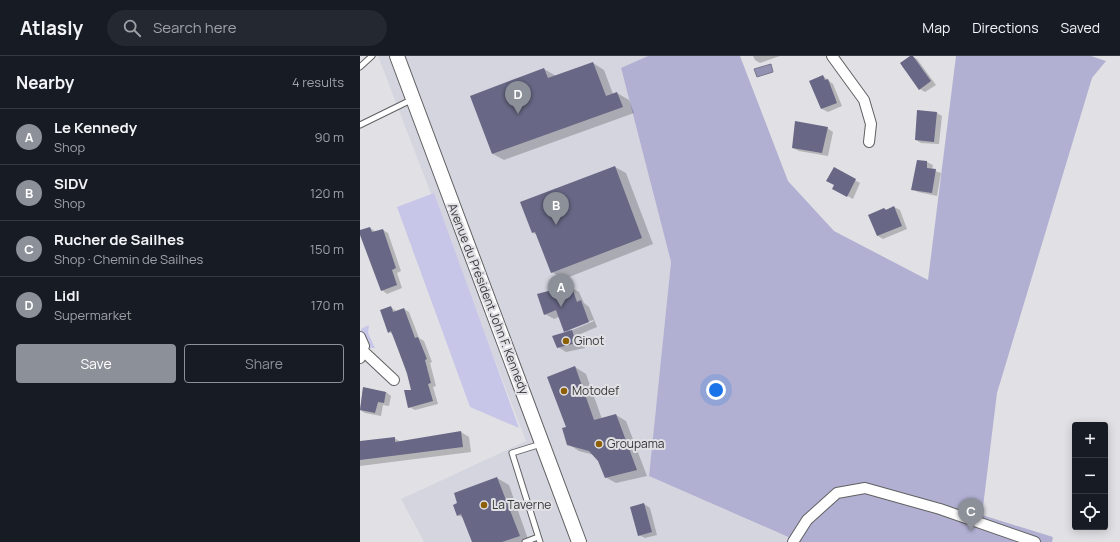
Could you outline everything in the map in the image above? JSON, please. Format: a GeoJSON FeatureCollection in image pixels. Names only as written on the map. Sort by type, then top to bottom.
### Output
{"type":"FeatureCollection","features":[{"type":"Feature","properties":{"kind":"main road","name":"Avenue du Président John F. Kennedy"},"geometry":{"type":"LineString","coordinates":[[397,56],[579,542]]}},
{"type":"Feature","properties":{"kind":"street"},"geometry":{"type":"LineString","coordinates":[[832,56],[864,100],[871,124],[869,142]]}},
{"type":"Feature","properties":{"kind":"street"},"geometry":{"type":"LineString","coordinates":[[360,337],[364,346],[362,354],[394,380]]}},
{"type":"Feature","properties":{"kind":"street"},"geometry":{"type":"LineString","coordinates":[[793,542],[807,520],[837,493],[865,488],[940,509],[1035,542]]}},
{"type":"Feature","properties":{"kind":"lane"},"geometry":{"type":"LineString","coordinates":[[360,67],[372,56]]}},
{"type":"Feature","properties":{"kind":"lane"},"geometry":{"type":"LineString","coordinates":[[360,125],[413,99]]}},
{"type":"Feature","properties":{"kind":"lane"},"geometry":{"type":"LineString","coordinates":[[525,542],[539,539],[512,453],[542,444]]}},
{"type":"Feature","properties":{"kind":"shaded area"},"geometry":{"type":"Polygon","coordinates":[[[378,56],[648,56],[621,69],[671,262],[649,476],[789,538],[788,542],[424,542],[401,499],[526,441],[378,56]]]}},
{"type":"Feature","properties":{"kind":"shaded area"},"geometry":{"type":"Polygon","coordinates":[[[648,56],[740,56],[788,181],[834,231],[928,280],[956,56],[1091,56],[1106,61],[1092,78],[997,393],[982,515],[1053,537],[1052,542],[788,542],[788,537],[649,476],[671,262],[621,68],[648,56]]]}},
{"type":"Feature","properties":{"kind":"shaded area"},"geometry":{"type":"Polygon","coordinates":[[[771,64],[773,72],[757,77],[754,69],[771,64]]]}},
{"type":"Feature","properties":{"kind":"shaded area"},"geometry":{"type":"Polygon","coordinates":[[[434,193],[519,428],[470,407],[397,207],[434,193]]]}},
{"type":"Feature","properties":{"kind":"shaded area"},"geometry":{"type":"Polygon","coordinates":[[[369,325],[368,333],[375,348],[370,348],[367,339],[361,332],[361,329],[369,325]]]}},
{"type":"Feature","properties":{"kind":"building"},"geometry":{"type":"Polygon","coordinates":[[[910,56],[913,56],[931,81],[919,90],[900,63],[910,56]]]}},
{"type":"Feature","properties":{"kind":"building"},"geometry":{"type":"Polygon","coordinates":[[[593,62],[606,96],[617,92],[623,107],[492,154],[470,96],[544,68],[548,78],[593,62]]]}},
{"type":"Feature","properties":{"kind":"building"},"geometry":{"type":"Polygon","coordinates":[[[823,75],[825,80],[828,79],[837,103],[821,109],[809,81],[823,75]]]}},
{"type":"Feature","properties":{"kind":"building"},"geometry":{"type":"Polygon","coordinates":[[[917,110],[937,112],[934,142],[915,140],[917,110]]]}},
{"type":"Feature","properties":{"kind":"building"},"geometry":{"type":"Polygon","coordinates":[[[795,121],[828,127],[822,153],[792,148],[795,121]]]}},
{"type":"Feature","properties":{"kind":"building"},"geometry":{"type":"Polygon","coordinates":[[[917,160],[927,161],[927,168],[936,169],[932,193],[911,190],[917,160]]]}},
{"type":"Feature","properties":{"kind":"building"},"geometry":{"type":"Polygon","coordinates":[[[615,166],[642,238],[551,273],[535,232],[532,233],[520,202],[615,166]]]}},
{"type":"Feature","properties":{"kind":"building"},"geometry":{"type":"Polygon","coordinates":[[[834,167],[856,179],[847,197],[832,189],[834,185],[826,181],[834,167]]]}},
{"type":"Feature","properties":{"kind":"building"},"geometry":{"type":"Polygon","coordinates":[[[894,206],[902,226],[877,236],[868,215],[884,208],[886,210],[894,206]]]}},
{"type":"Feature","properties":{"kind":"building"},"geometry":{"type":"Polygon","coordinates":[[[370,227],[372,232],[383,229],[396,268],[392,270],[397,285],[381,291],[360,235],[360,230],[370,227]]]}},
{"type":"Feature","properties":{"kind":"building"},"geometry":{"type":"Polygon","coordinates":[[[571,285],[577,302],[581,300],[589,322],[564,332],[556,310],[544,315],[537,294],[571,285]]]}},
{"type":"Feature","properties":{"kind":"building"},"geometry":{"type":"Polygon","coordinates":[[[391,306],[393,312],[404,308],[415,338],[418,337],[427,359],[425,360],[431,383],[428,384],[433,401],[408,408],[404,390],[411,390],[407,373],[391,331],[388,333],[380,310],[391,306]]]}},
{"type":"Feature","properties":{"kind":"building"},"geometry":{"type":"Polygon","coordinates":[[[572,330],[576,343],[557,348],[552,336],[572,330]]]}},
{"type":"Feature","properties":{"kind":"building"},"geometry":{"type":"Polygon","coordinates":[[[575,366],[594,420],[616,414],[637,470],[605,478],[598,461],[589,451],[567,445],[562,428],[566,427],[547,377],[575,366]]]}},
{"type":"Feature","properties":{"kind":"building"},"geometry":{"type":"Polygon","coordinates":[[[363,387],[386,392],[384,403],[378,402],[375,413],[360,410],[363,387]]]}},
{"type":"Feature","properties":{"kind":"building"},"geometry":{"type":"Polygon","coordinates":[[[461,431],[463,447],[360,460],[360,441],[395,437],[395,442],[461,431]]]}},
{"type":"Feature","properties":{"kind":"building"},"geometry":{"type":"Polygon","coordinates":[[[497,477],[520,536],[502,542],[472,542],[461,514],[457,516],[453,505],[457,503],[454,493],[497,477]]]}},
{"type":"Feature","properties":{"kind":"building"},"geometry":{"type":"Polygon","coordinates":[[[644,503],[652,532],[638,536],[630,507],[644,503]]]}},
{"type":"Feature","properties":{"kind":"place","name":"Lidl"},"geometry":{"type":"Point","coordinates":[518,114]}},
{"type":"Feature","properties":{"kind":"place","name":"SIDV"},"geometry":{"type":"Point","coordinates":[556,225]}},
{"type":"Feature","properties":{"kind":"place","name":"Le Kennedy"},"geometry":{"type":"Point","coordinates":[561,307]}},
{"type":"Feature","properties":{"kind":"place","name":"Ginot"},"geometry":{"type":"Point","coordinates":[566,341]}},
{"type":"Feature","properties":{"kind":"place","name":"Motodef"},"geometry":{"type":"Point","coordinates":[564,391]}},
{"type":"Feature","properties":{"kind":"place","name":"Groupama"},"geometry":{"type":"Point","coordinates":[599,444]}},
{"type":"Feature","properties":{"kind":"place","name":"La Taverne"},"geometry":{"type":"Point","coordinates":[484,505]}},
{"type":"Feature","properties":{"kind":"place","name":"Rucher de Sailhes"},"geometry":{"type":"Point","coordinates":[971,531]}}]}
